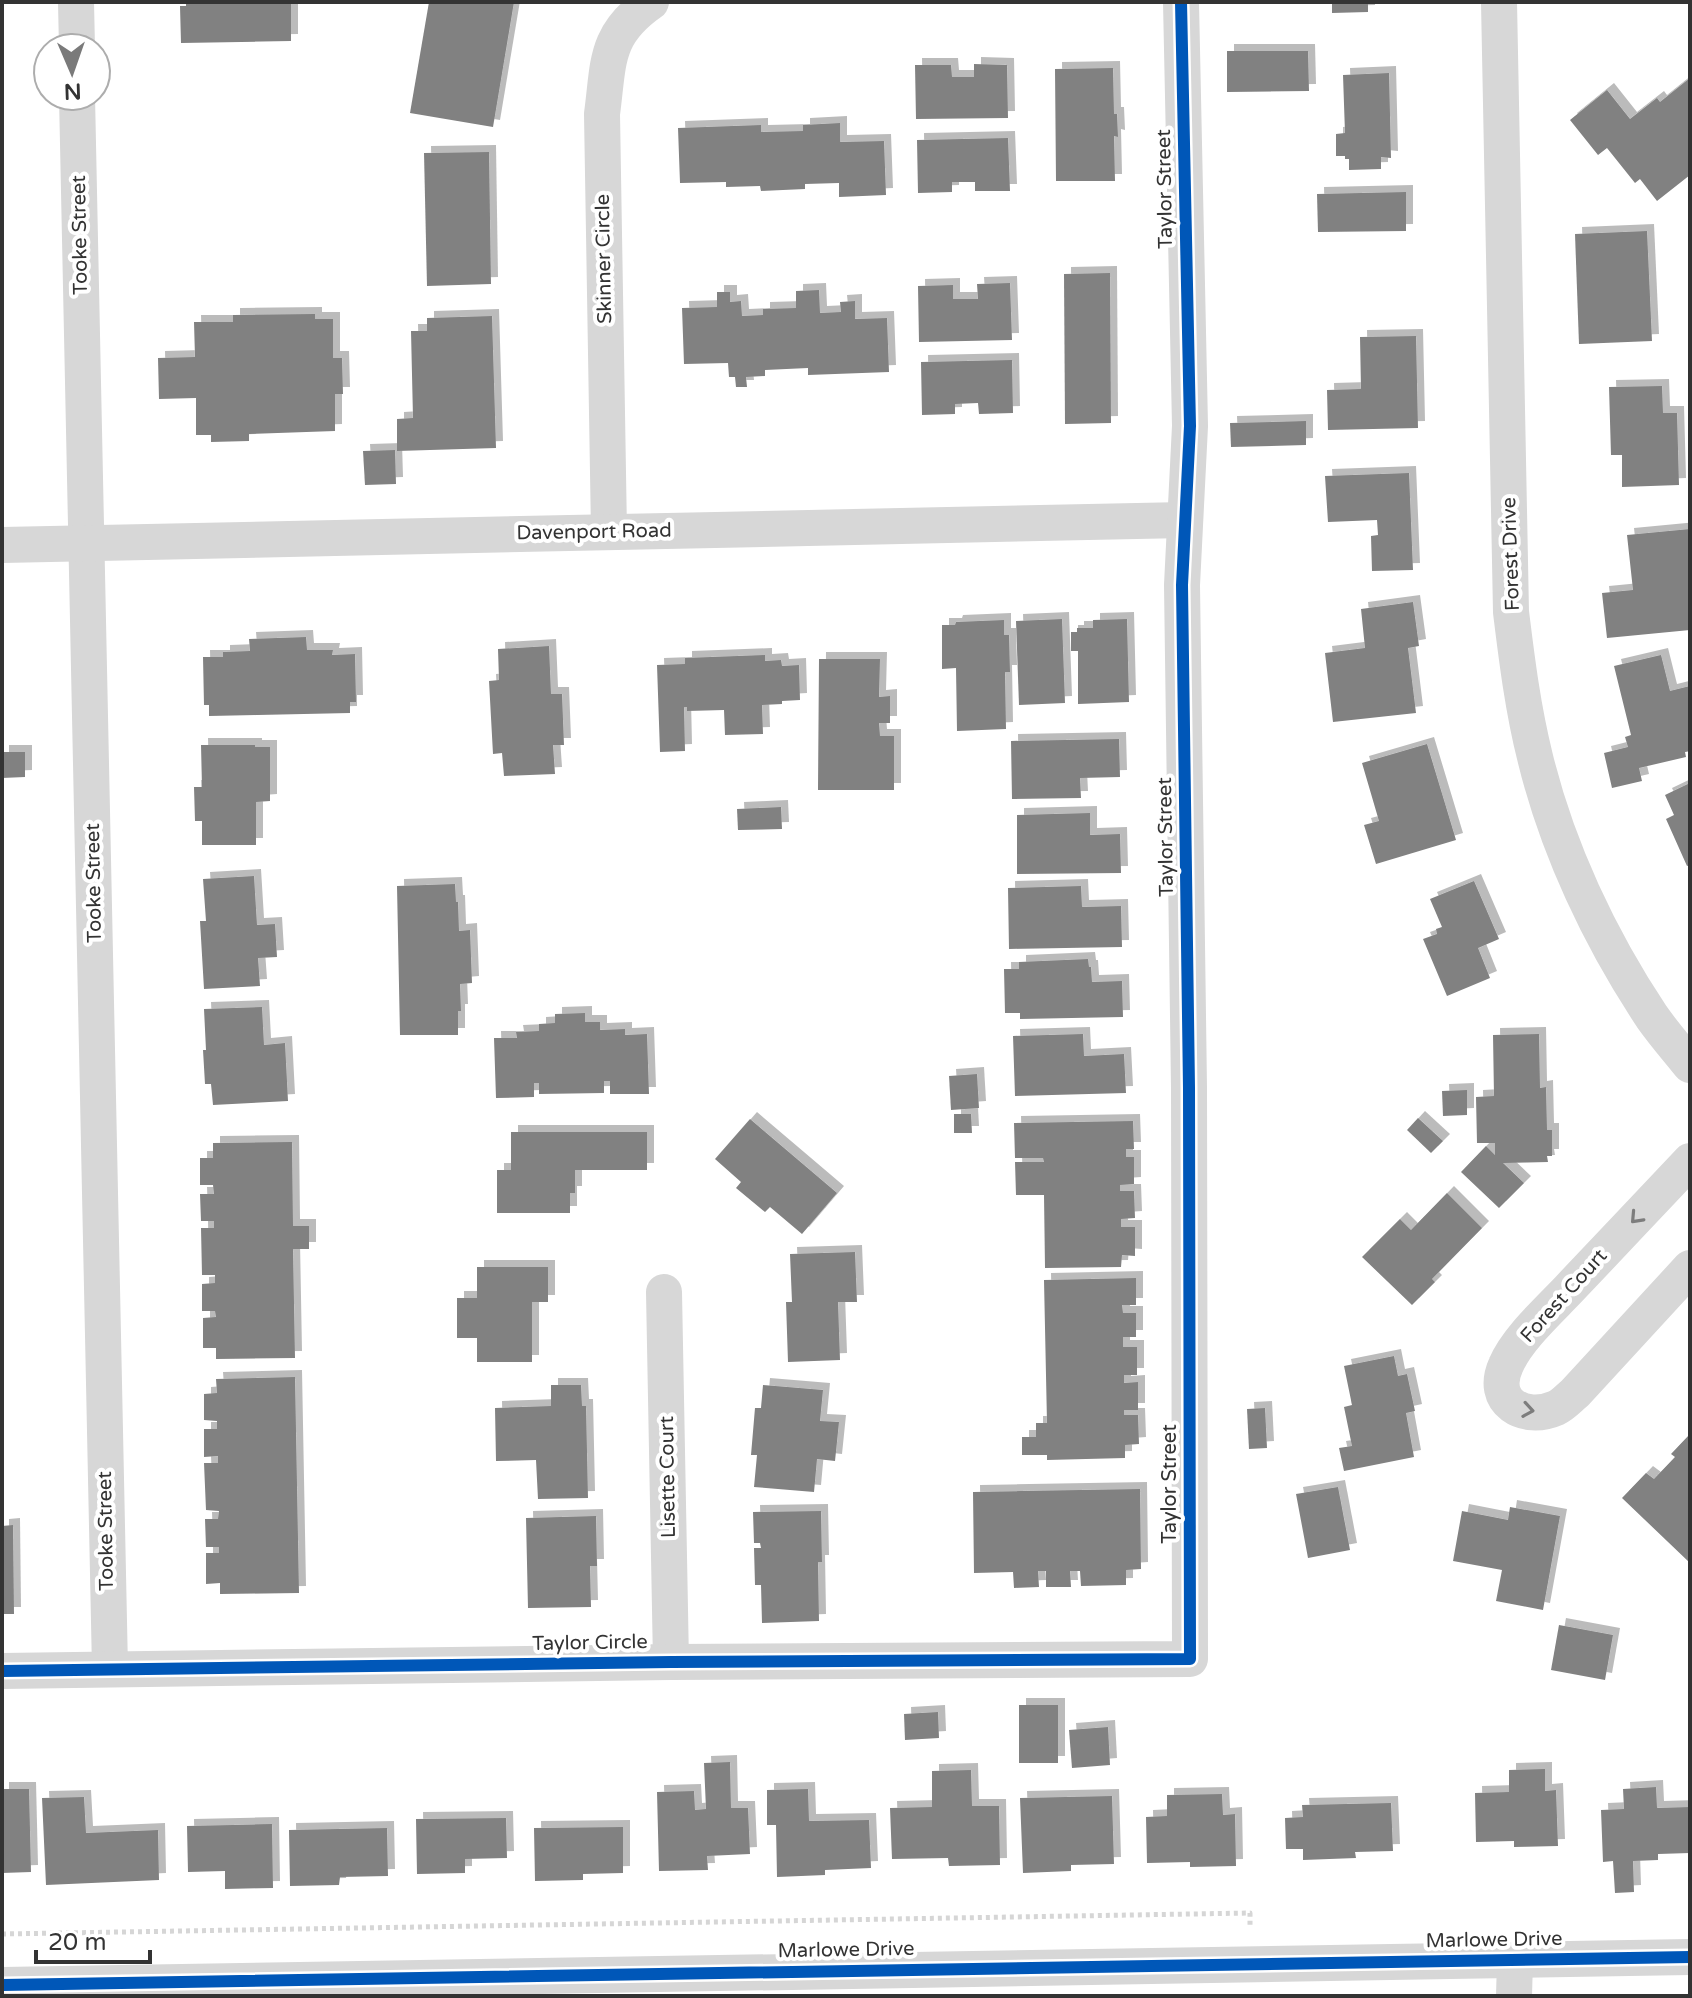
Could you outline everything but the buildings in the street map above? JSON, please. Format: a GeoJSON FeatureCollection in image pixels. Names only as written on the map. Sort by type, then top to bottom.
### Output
{"type":"FeatureCollection","features":[{"type":"Feature","properties":{"kind":"street"},"geometry":{"type":"LineString","coordinates":[[76,2],[77,32]]}},
{"type":"Feature","properties":{"kind":"street","name":"Skinner Circle"},"geometry":{"type":"LineString","coordinates":[[609,532],[602,114],[611,47],[633,15],[651,2]]}},
{"type":"Feature","properties":{"kind":"street","name":"Taylor Street"},"geometry":{"type":"LineString","coordinates":[[1178,1659],[1190,1659],[1190,1104],[1182,585],[1190,426],[1181,2]]}},
{"type":"Feature","properties":{"kind":"street","name":"Forest Drive"},"geometry":{"type":"LineString","coordinates":[[1499,2],[1511,612],[1518,672],[1535,758],[1555,824],[1581,888],[1608,942],[1653,1018],[1690,1065]]}},
{"type":"Feature","properties":{"kind":"street","name":"Tooke Street"},"geometry":{"type":"LineString","coordinates":[[77,112],[110,1669]]}},
{"type":"Feature","properties":{"kind":"street","name":"Davenport Road"},"geometry":{"type":"LineString","coordinates":[[2,545],[1185,520]]}},
{"type":"Feature","properties":{"kind":"street","name":"Forest Court"},"geometry":{"type":"LineString","coordinates":[[1690,1161],[1532,1328],[1508,1360],[1500,1377],[1508,1404],[1520,1410],[1539,1412],[1558,1407],[1575,1393],[1690,1268]]}},
{"type":"Feature","properties":{"kind":"street","name":"Lisette Court"},"geometry":{"type":"LineString","coordinates":[[664,1292],[671,1662]]}},
{"type":"Feature","properties":{"kind":"street","name":"Taylor Circle"},"geometry":{"type":"LineString","coordinates":[[2,1671],[1178,1659]]}},
{"type":"Feature","properties":{"kind":"street","name":"Marlowe Drive"},"geometry":{"type":"LineString","coordinates":[[2,1985],[965,1982],[1251,1964],[1690,1957]]}},
{"type":"Feature","properties":{"kind":"street"},"geometry":{"type":"LineString","coordinates":[[1514,1996],[1515,1960]]}},
{"type":"Feature","properties":{"kind":"path"},"geometry":{"type":"LineString","coordinates":[[2,1934],[1250,1913],[1251,1964]]}},
{"type":"Feature","properties":{"kind":"cycle path"},"geometry":{"type":"LineString","coordinates":[[2,1671],[1190,1659],[1189,1088],[1182,585],[1190,426],[1181,2]]}},
{"type":"Feature","properties":{"kind":"cycle path"},"geometry":{"type":"LineString","coordinates":[[2,1985],[1690,1957]]}}]}
